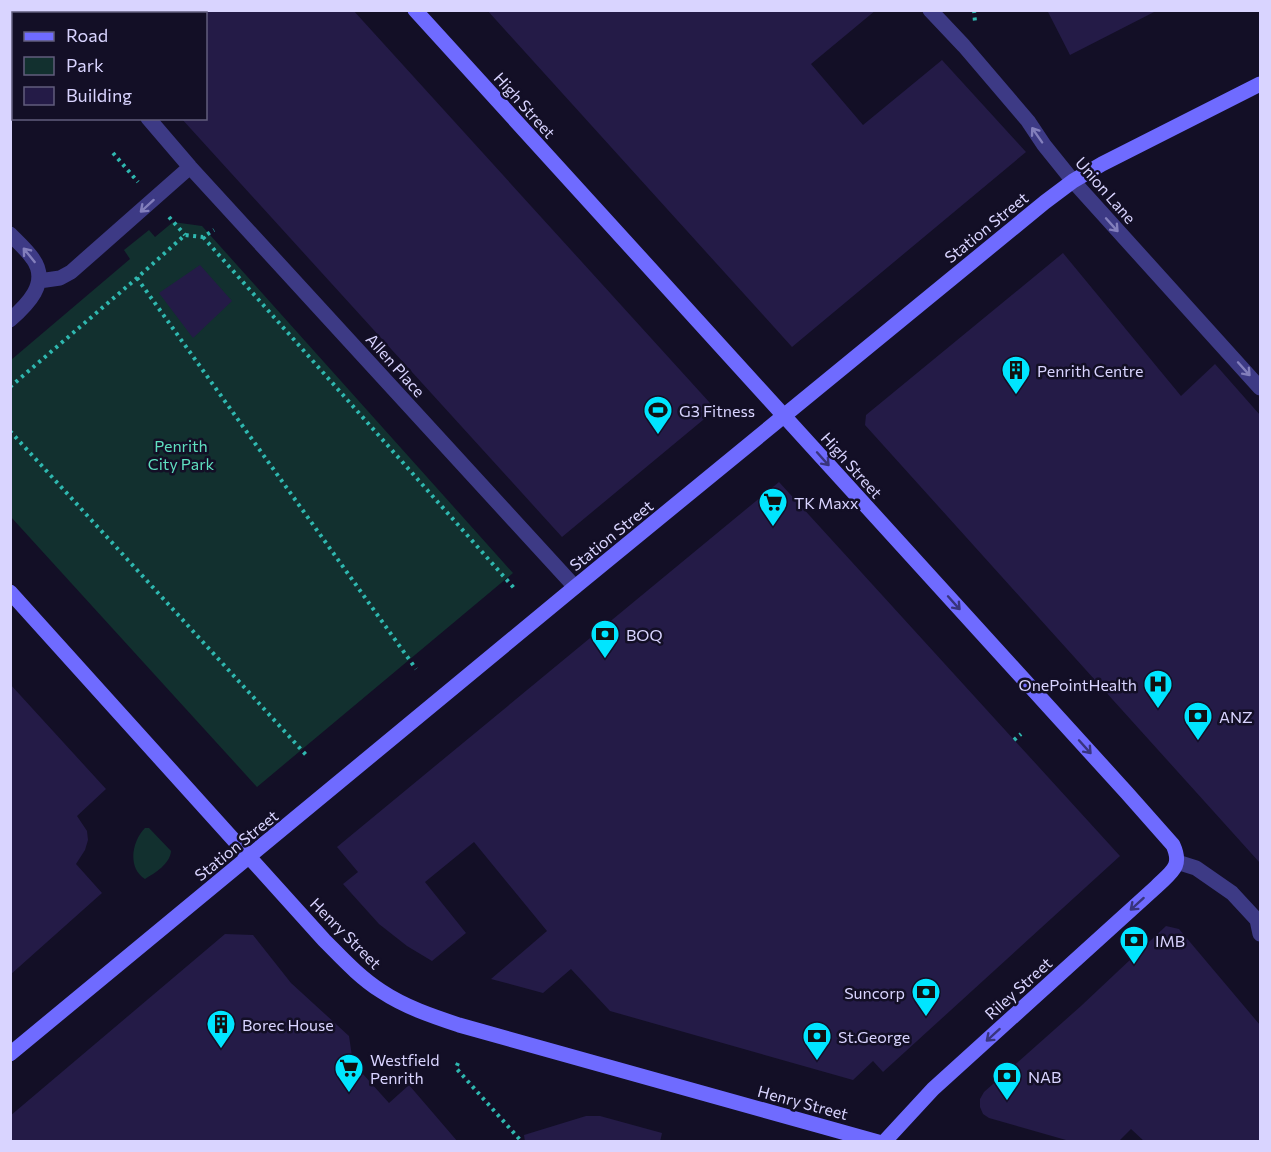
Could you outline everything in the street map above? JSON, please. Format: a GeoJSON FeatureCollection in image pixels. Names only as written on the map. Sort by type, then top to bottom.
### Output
{"type":"FeatureCollection","features":[{"type":"Feature","properties":{"kind":"street","name":"High Street"},"geometry":{"type":"LineString","coordinates":[[415,10],[1150,819],[1173,845],[1178,856],[1177,862]]}},
{"type":"Feature","properties":{"kind":"street","name":"Union Lane"},"geometry":{"type":"LineString","coordinates":[[930,10],[964,46],[1028,122],[1073,181],[1260,388]]}},
{"type":"Feature","properties":{"kind":"street","name":"Station Street"},"geometry":{"type":"LineString","coordinates":[[10,1054],[1045,202],[1073,181],[1102,164],[1260,84]]}},
{"type":"Feature","properties":{"kind":"street","name":"Allen Place"},"geometry":{"type":"LineString","coordinates":[[150,120],[190,167],[575,587]]}},
{"type":"Feature","properties":{"kind":"street"},"geometry":{"type":"LineString","coordinates":[[39,281],[60,278],[71,272],[190,167]]}},
{"type":"Feature","properties":{"kind":"street"},"geometry":{"type":"LineString","coordinates":[[10,234],[35,261],[39,281],[34,296],[10,320]]}},
{"type":"Feature","properties":{"kind":"street","name":"Henry Street"},"geometry":{"type":"LineString","coordinates":[[10,592],[324,940],[355,971],[380,991],[406,1005],[459,1025],[878,1142]]}},
{"type":"Feature","properties":{"kind":"street"},"geometry":{"type":"LineString","coordinates":[[1177,862],[1196,868],[1232,893],[1257,920],[1260,934]]}},
{"type":"Feature","properties":{"kind":"street","name":"Riley Street"},"geometry":{"type":"LineString","coordinates":[[884,1142],[933,1089],[1156,887],[1173,870],[1177,862]]}},
{"type":"Feature","properties":{"kind":"path"},"geometry":{"type":"LineString","coordinates":[[113,153],[142,187]]}},
{"type":"Feature","properties":{"kind":"path"},"geometry":{"type":"LineString","coordinates":[[164,212],[185,235],[203,237],[220,226]]}},
{"type":"Feature","properties":{"kind":"path"},"geometry":{"type":"LineString","coordinates":[[10,387],[185,235]]}},
{"type":"Feature","properties":{"kind":"path"},"geometry":{"type":"LineString","coordinates":[[203,237],[514,588]]}},
{"type":"Feature","properties":{"kind":"path"},"geometry":{"type":"LineString","coordinates":[[137,278],[416,669]]}},
{"type":"Feature","properties":{"kind":"path"},"geometry":{"type":"LineString","coordinates":[[10,431],[308,757]]}},
{"type":"Feature","properties":{"kind":"path"},"geometry":{"type":"LineString","coordinates":[[1014,740],[1020,734]]}},
{"type":"Feature","properties":{"kind":"path"},"geometry":{"type":"LineString","coordinates":[[458,1063],[456,1068],[522,1142]]}},
{"type":"Feature","properties":{"kind":"green space","name":"Penrith City Park"},"geometry":{"type":"Polygon","coordinates":[[[173,222],[202,226],[513,573],[257,787],[11,517],[11,360],[130,259],[124,250],[149,230],[155,237],[173,222]]]}},
{"type":"Feature","properties":{"kind":"green space"},"geometry":{"type":"Polygon","coordinates":[[[145,828],[149,828],[171,851],[165,864],[145,879],[136,868],[133,854],[137,840],[145,828]]]}},
{"type":"Feature","properties":{"kind":"building"},"geometry":{"type":"Polygon","coordinates":[[[206,10],[353,10],[710,403],[709,415],[562,537],[183,120],[207,120],[206,10]]]}},
{"type":"Feature","properties":{"kind":"building"},"geometry":{"type":"Polygon","coordinates":[[[487,10],[876,10],[811,64],[863,125],[942,60],[1026,152],[792,347],[487,10]]]}},
{"type":"Feature","properties":{"kind":"building"},"geometry":{"type":"Polygon","coordinates":[[[1047,10],[1158,10],[1070,55],[1047,10]]]}},
{"type":"Feature","properties":{"kind":"building"},"geometry":{"type":"Polygon","coordinates":[[[1063,253],[1181,396],[1215,364],[1260,415],[1260,863],[865,425],[866,415],[1063,253]]]}},
{"type":"Feature","properties":{"kind":"building"},"geometry":{"type":"Polygon","coordinates":[[[200,265],[232,301],[193,338],[159,293],[200,265]]]}},
{"type":"Feature","properties":{"kind":"building"},"geometry":{"type":"Polygon","coordinates":[[[779,482],[1120,856],[883,1072],[873,1061],[853,1080],[610,1011],[571,969],[543,993],[491,979],[547,931],[474,842],[425,882],[466,933],[432,961],[407,946],[379,924],[343,884],[358,872],[337,847],[779,482]]]}},
{"type":"Feature","properties":{"kind":"building"},"geometry":{"type":"Polygon","coordinates":[[[10,684],[106,789],[77,816],[87,831],[88,840],[76,864],[102,893],[10,975],[10,684]]]}},
{"type":"Feature","properties":{"kind":"building"},"geometry":{"type":"Polygon","coordinates":[[[1166,926],[1179,929],[1260,1025],[1260,1142],[1145,1142],[1131,1129],[1118,1142],[1073,1142],[989,1118],[983,1114],[980,1099],[984,1092],[1081,1006],[1166,926]]]}},
{"type":"Feature","properties":{"kind":"building","name":"Borec House"},"geometry":{"type":"Polygon","coordinates":[[[225,934],[253,935],[291,983],[349,1036],[353,1063],[389,1103],[409,1085],[458,1142],[10,1142],[10,1116],[225,934]]]}},
{"type":"Feature","properties":{"kind":"building"},"geometry":{"type":"Polygon","coordinates":[[[586,1116],[600,1116],[662,1133],[660,1142],[525,1142],[524,1135],[586,1116]]]}},
{"type":"Feature","properties":{"kind":"place","name":"Penrith Centre"},"geometry":{"type":"Point","coordinates":[1016,396]}},
{"type":"Feature","properties":{"kind":"place","name":"G3 Fitness"},"geometry":{"type":"Point","coordinates":[658,436]}},
{"type":"Feature","properties":{"kind":"place","name":"TK Maxx"},"geometry":{"type":"Point","coordinates":[773,528]}},
{"type":"Feature","properties":{"kind":"place","name":"BOQ"},"geometry":{"type":"Point","coordinates":[605,660]}},
{"type":"Feature","properties":{"kind":"place","name":"OnePointHealth"},"geometry":{"type":"Point","coordinates":[1158,710]}},
{"type":"Feature","properties":{"kind":"place","name":"ANZ"},"geometry":{"type":"Point","coordinates":[1198,742]}},
{"type":"Feature","properties":{"kind":"place","name":"IMB"},"geometry":{"type":"Point","coordinates":[1134,966]}},
{"type":"Feature","properties":{"kind":"place","name":"Suncorp"},"geometry":{"type":"Point","coordinates":[926,1018]}},
{"type":"Feature","properties":{"kind":"place","name":"Borec House"},"geometry":{"type":"Point","coordinates":[221,1050]}},
{"type":"Feature","properties":{"kind":"place","name":"St.George"},"geometry":{"type":"Point","coordinates":[817,1062]}},
{"type":"Feature","properties":{"kind":"place","name":"Westfield Penrith"},"geometry":{"type":"Point","coordinates":[349,1094]}},
{"type":"Feature","properties":{"kind":"place","name":"NAB"},"geometry":{"type":"Point","coordinates":[1007,1102]}}]}
